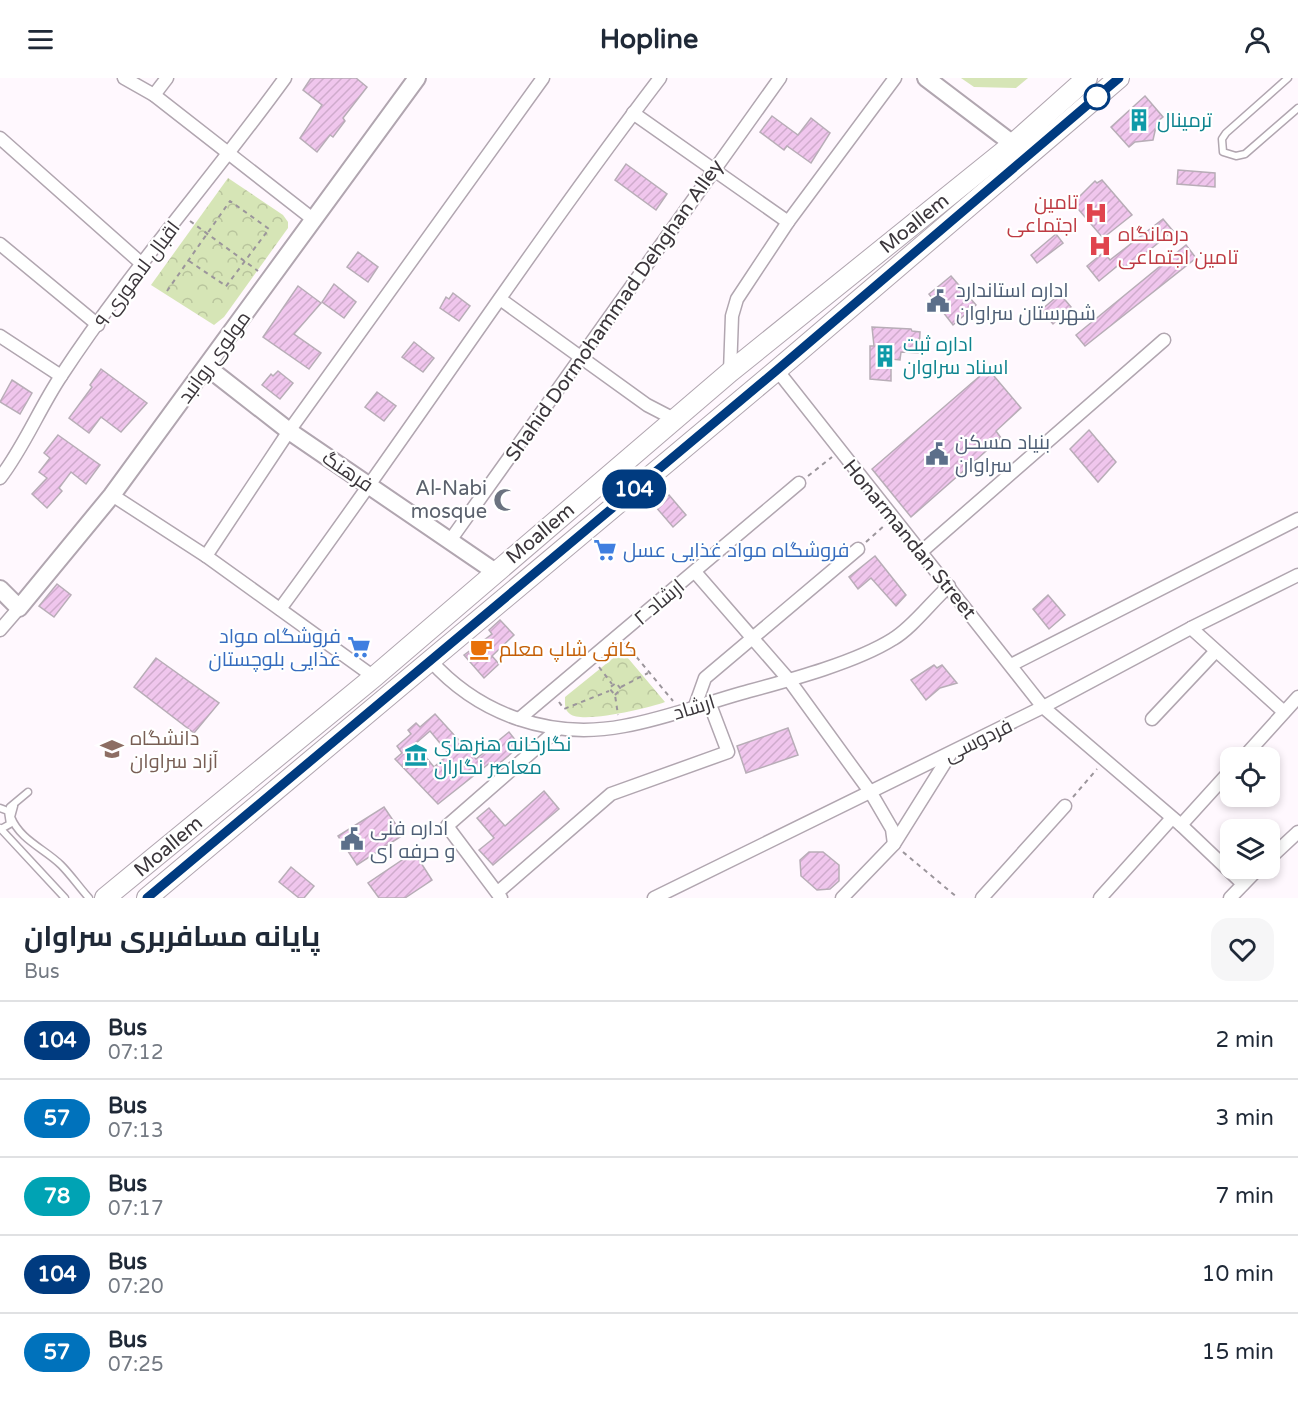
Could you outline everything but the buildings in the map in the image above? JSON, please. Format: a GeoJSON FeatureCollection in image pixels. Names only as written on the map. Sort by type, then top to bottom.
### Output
{"type":"FeatureCollection","features":[{"type":"Feature","properties":{"kind":"main road","name":"Moallem"},"geometry":{"type":"LineString","coordinates":[[105,898],[374,677],[494,571],[730,372],[1013,144],[1087,78]]}},
{"type":"Feature","properties":{"kind":"main road","name":"Moallem"},"geometry":{"type":"LineString","coordinates":[[147,898],[777,370],[1119,78]]}},
{"type":"Feature","properties":{"kind":"main road"},"geometry":{"type":"LineString","coordinates":[[494,571],[511,593]]}},
{"type":"Feature","properties":{"kind":"street"},"geometry":{"type":"LineString","coordinates":[[124,78],[154,95],[314,220]]}},
{"type":"Feature","properties":{"kind":"street"},"geometry":{"type":"LineString","coordinates":[[154,95],[167,78]]}},
{"type":"Feature","properties":{"kind":"street","name":"اقبال لاهوری ۹"},"geometry":{"type":"LineString","coordinates":[[1,473],[61,376],[142,264],[231,153],[285,78]]}},
{"type":"Feature","properties":{"kind":"street","name":"مولوی روانبد"},"geometry":{"type":"LineString","coordinates":[[19,608],[112,495],[417,78]]}},
{"type":"Feature","properties":{"kind":"street"},"geometry":{"type":"LineString","coordinates":[[206,556],[289,431],[543,78]]}},
{"type":"Feature","properties":{"kind":"street"},"geometry":{"type":"LineString","coordinates":[[280,609],[660,78]]}},
{"type":"Feature","properties":{"kind":"street","name":"Shahid Dormohammad Dehghan Alley"},"geometry":{"type":"LineString","coordinates":[[449,542],[780,78]]}},
{"type":"Feature","properties":{"kind":"street"},"geometry":{"type":"LineString","coordinates":[[730,372],[732,316],[737,299],[788,222],[895,78]]}},
{"type":"Feature","properties":{"kind":"street"},"geometry":{"type":"LineString","coordinates":[[926,78],[1013,144]]}},
{"type":"Feature","properties":{"kind":"street"},"geometry":{"type":"LineString","coordinates":[[633,113],[788,222]]}},
{"type":"Feature","properties":{"kind":"street"},"geometry":{"type":"LineString","coordinates":[[0,138],[142,264]]}},
{"type":"Feature","properties":{"kind":"street"},"geometry":{"type":"LineString","coordinates":[[0,244],[98,325]]}},
{"type":"Feature","properties":{"kind":"street"},"geometry":{"type":"LineString","coordinates":[[500,299],[647,405],[674,419]]}},
{"type":"Feature","properties":{"kind":"street"},"geometry":{"type":"LineString","coordinates":[[0,336],[61,376]]}},
{"type":"Feature","properties":{"kind":"street"},"geometry":{"type":"LineString","coordinates":[[921,552],[1164,340]]}},
{"type":"Feature","properties":{"kind":"street","name":"فرهنگ"},"geometry":{"type":"LineString","coordinates":[[207,367],[289,431],[494,571]]}},
{"type":"Feature","properties":{"kind":"street","name":"Honarmandan Street"},"geometry":{"type":"LineString","coordinates":[[777,370],[1043,707],[1176,822],[1243,884]]}},
{"type":"Feature","properties":{"kind":"street","name":"ارشاد ۲"},"geometry":{"type":"LineString","coordinates":[[519,719],[799,483]]}},
{"type":"Feature","properties":{"kind":"street"},"geometry":{"type":"LineString","coordinates":[[112,495],[206,556],[374,677]]}},
{"type":"Feature","properties":{"kind":"street"},"geometry":{"type":"LineString","coordinates":[[1011,665],[1298,519]]}},
{"type":"Feature","properties":{"kind":"street"},"geometry":{"type":"LineString","coordinates":[[695,706],[705,678],[858,549]]}},
{"type":"Feature","properties":{"kind":"street"},"geometry":{"type":"LineString","coordinates":[[695,572],[789,680],[871,794],[892,829],[894,844]]}},
{"type":"Feature","properties":{"kind":"street","name":"فردوسی"},"geometry":{"type":"LineString","coordinates":[[654,898],[871,794],[1298,575]]}},
{"type":"Feature","properties":{"kind":"street","name":"ارشاد"},"geometry":{"type":"LineString","coordinates":[[430,660],[458,689],[482,705],[519,719],[558,729],[619,727],[789,680],[894,639],[949,586]]}},
{"type":"Feature","properties":{"kind":"street"},"geometry":{"type":"LineString","coordinates":[[0,589],[19,608],[0,630]]}},
{"type":"Feature","properties":{"kind":"street"},"geometry":{"type":"LineString","coordinates":[[1191,628],[1284,712]]}},
{"type":"Feature","properties":{"kind":"street"},"geometry":{"type":"LineString","coordinates":[[1152,719],[1215,652]]}},
{"type":"Feature","properties":{"kind":"street"},"geometry":{"type":"LineString","coordinates":[[1253,747],[1298,697]]}},
{"type":"Feature","properties":{"kind":"street"},"geometry":{"type":"LineString","coordinates":[[558,729],[447,826],[500,895],[611,794],[728,752],[710,702]]}},
{"type":"Feature","properties":{"kind":"street"},"geometry":{"type":"LineString","coordinates":[[842,898],[894,844],[951,753]]}},
{"type":"Feature","properties":{"kind":"street"},"geometry":{"type":"LineString","coordinates":[[1100,898],[1220,780]]}},
{"type":"Feature","properties":{"kind":"street"},"geometry":{"type":"LineString","coordinates":[[982,898],[1065,806]]}},
{"type":"Feature","properties":{"kind":"street"},"geometry":{"type":"LineString","coordinates":[[1280,849],[1298,832]]}},
{"type":"Feature","properties":{"kind":"street"},"geometry":{"type":"LineString","coordinates":[[1230,898],[1248,879]]}},
{"type":"Feature","properties":{"kind":"lane"},"geometry":{"type":"LineString","coordinates":[[1288,78],[1221,139],[1223,152],[1236,156],[1245,154],[1298,108]]}},
{"type":"Feature","properties":{"kind":"lane"},"geometry":{"type":"LineString","coordinates":[[28,792],[14,806],[10,824],[0,829],[65,898]]}},
{"type":"Feature","properties":{"kind":"lane"},"geometry":{"type":"LineString","coordinates":[[1,808],[14,806]]}},
{"type":"Feature","properties":{"kind":"lane"},"geometry":{"type":"LineString","coordinates":[[1,808],[11,817],[17,828],[42,852],[60,865],[88,898]]}},
{"type":"Feature","properties":{"kind":"path"},"geometry":{"type":"LineString","coordinates":[[167,291],[230,201],[268,229],[225,288],[189,261]]}},
{"type":"Feature","properties":{"kind":"path"},"geometry":{"type":"LineString","coordinates":[[182,214],[270,280]]}},
{"type":"Feature","properties":{"kind":"path"},"geometry":{"type":"LineString","coordinates":[[799,483],[839,451]]}},
{"type":"Feature","properties":{"kind":"path"},"geometry":{"type":"LineString","coordinates":[[858,549],[893,518]]}},
{"type":"Feature","properties":{"kind":"path"},"geometry":{"type":"LineString","coordinates":[[619,635],[648,673],[681,710]]}},
{"type":"Feature","properties":{"kind":"path"},"geometry":{"type":"LineString","coordinates":[[591,658],[612,684],[616,683],[621,687]]}},
{"type":"Feature","properties":{"kind":"path"},"geometry":{"type":"LineString","coordinates":[[621,687],[648,673]]}},
{"type":"Feature","properties":{"kind":"path"},"geometry":{"type":"LineString","coordinates":[[552,692],[564,709],[609,690],[612,684]]}},
{"type":"Feature","properties":{"kind":"path"},"geometry":{"type":"LineString","coordinates":[[615,695],[620,693],[621,687]]}},
{"type":"Feature","properties":{"kind":"path"},"geometry":{"type":"LineString","coordinates":[[609,690],[615,695],[619,727]]}},
{"type":"Feature","properties":{"kind":"path"},"geometry":{"type":"LineString","coordinates":[[1065,806],[1104,760]]}},
{"type":"Feature","properties":{"kind":"path"},"geometry":{"type":"LineString","coordinates":[[894,844],[958,898]]}},
{"type":"Feature","properties":{"kind":"green space"},"geometry":{"type":"Polygon","coordinates":[[[961,78],[1028,78],[1016,88],[974,87],[961,78]]]}},
{"type":"Feature","properties":{"kind":"green space"},"geometry":{"type":"Polygon","coordinates":[[[228,178],[283,215],[288,222],[288,228],[224,317],[214,325],[151,285],[228,178]]]}},
{"type":"Feature","properties":{"kind":"green space"},"geometry":{"type":"Polygon","coordinates":[[[622,651],[665,702],[646,708],[601,716],[577,717],[570,714],[565,706],[565,697],[622,651]]]}},
{"type":"Feature","properties":{"kind":"bus line","name":"104"},"geometry":{"type":"LineString","coordinates":[[147,898],[777,370],[1119,78]]}},
{"type":"Feature","properties":{"kind":"place","name":"ترمینال"},"geometry":{"type":"Point","coordinates":[1139,120]}},
{"type":"Feature","properties":{"kind":"place","name":"تامین اجتماعی"},"geometry":{"type":"Point","coordinates":[1096,213]}},
{"type":"Feature","properties":{"kind":"place","name":"درمانگاه تامین اجتماعی"},"geometry":{"type":"Point","coordinates":[1100,246]}},
{"type":"Feature","properties":{"kind":"place","name":"اداره استاندارد شهرستان سراوان"},"geometry":{"type":"Point","coordinates":[938,301]}},
{"type":"Feature","properties":{"kind":"place","name":"اداره ثبت اسناد سراوان"},"geometry":{"type":"Point","coordinates":[885,356]}},
{"type":"Feature","properties":{"kind":"place","name":"بنیاد مسکن سراوان"},"geometry":{"type":"Point","coordinates":[937,454]}},
{"type":"Feature","properties":{"kind":"place","name":"Al-Nabi mosque"},"geometry":{"type":"Point","coordinates":[505,500]}},
{"type":"Feature","properties":{"kind":"place","name":"فروشگاه مواد غذایی عسل"},"geometry":{"type":"Point","coordinates":[605,550]}},
{"type":"Feature","properties":{"kind":"place","name":"فروشگاه مواد غذایی بلوچستان"},"geometry":{"type":"Point","coordinates":[359,647]}},
{"type":"Feature","properties":{"kind":"place","name":"کافی شاپ معلم"},"geometry":{"type":"Point","coordinates":[481,649]}},
{"type":"Feature","properties":{"kind":"place","name":"دانشگاه آزاد سراوان"},"geometry":{"type":"Point","coordinates":[112,749]}},
{"type":"Feature","properties":{"kind":"place","name":"نگارخانه هنرهای معاصر نگاران"},"geometry":{"type":"Point","coordinates":[416,755]}},
{"type":"Feature","properties":{"kind":"place","name":"اداره فنی و حرفه ای"},"geometry":{"type":"Point","coordinates":[352,839]}}]}
